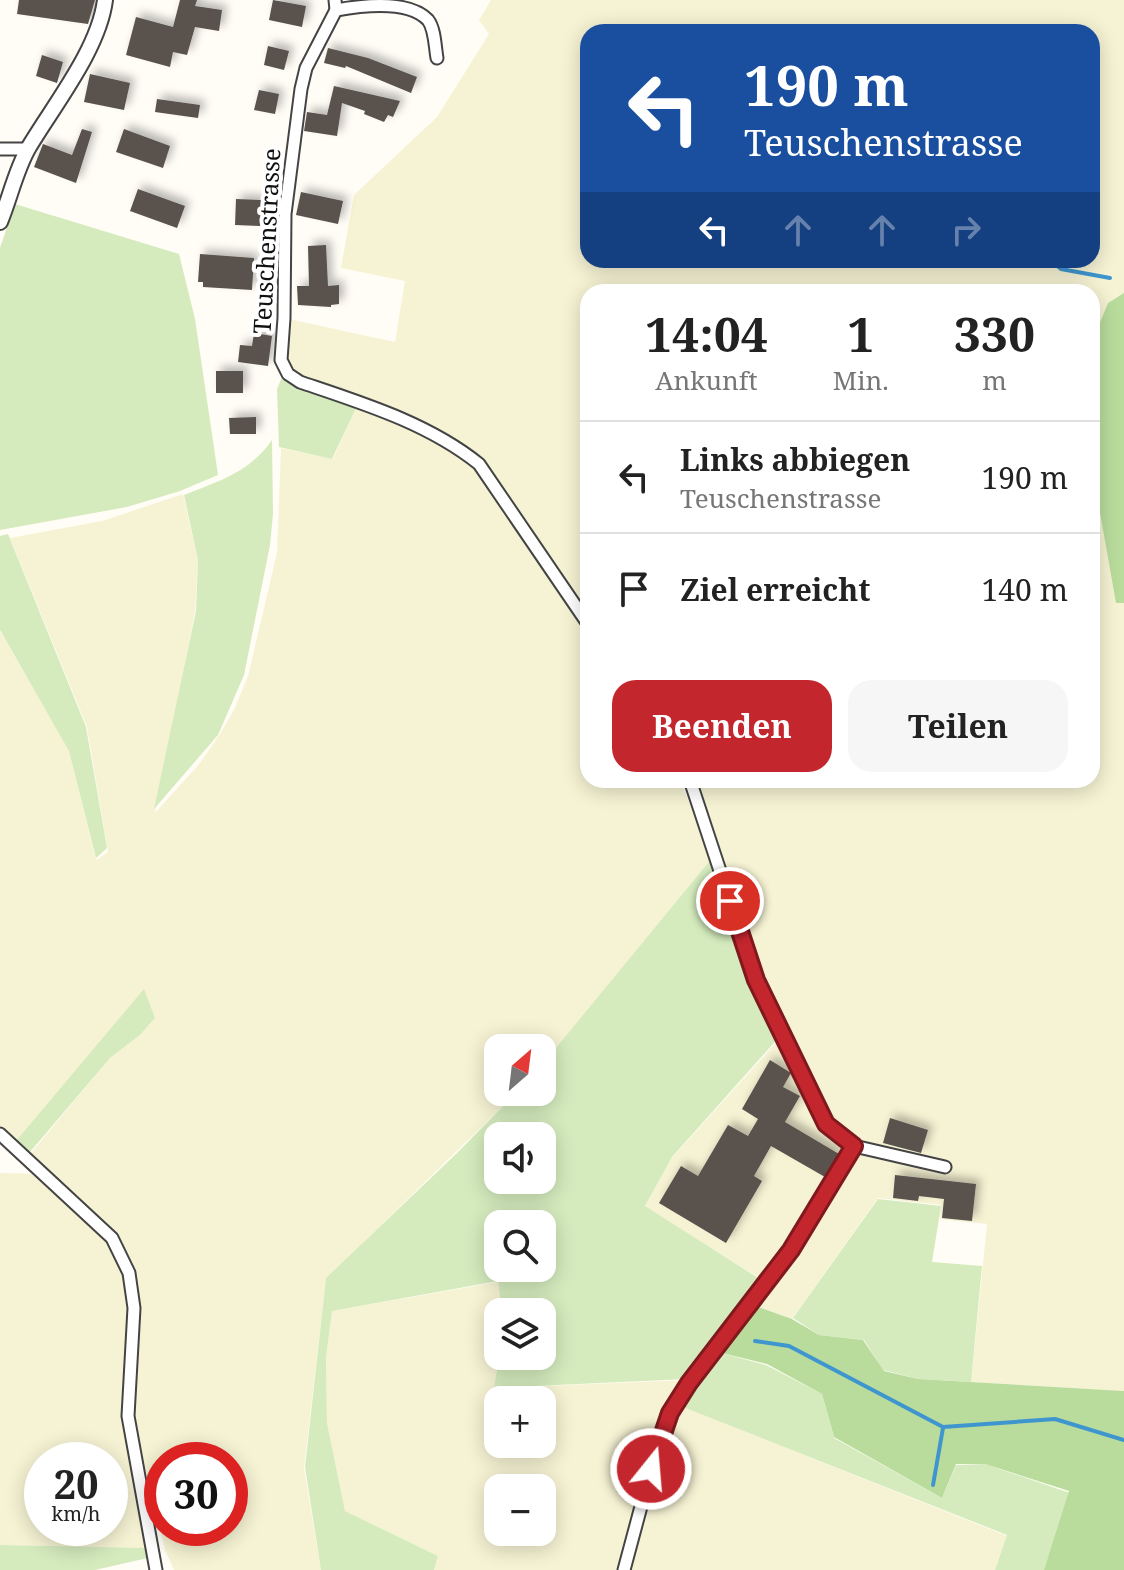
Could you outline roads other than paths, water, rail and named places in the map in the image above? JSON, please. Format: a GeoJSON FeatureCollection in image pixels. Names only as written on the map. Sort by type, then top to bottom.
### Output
{"type":"FeatureCollection","features":[{"type":"Feature","properties":{"kind":"street"},"geometry":{"type":"LineString","coordinates":[[0,222],[28,149],[60,99],[99,26],[105,0]]}},
{"type":"Feature","properties":{"kind":"street"},"geometry":{"type":"LineString","coordinates":[[335,5],[374,3],[414,7],[430,22],[437,58]]}},
{"type":"Feature","properties":{"kind":"street","name":"Teuschenstrasse"},"geometry":{"type":"LineString","coordinates":[[335,5],[306,68],[301,89],[285,214],[281,350],[284,368],[300,382],[427,430],[457,446],[479,464],[580,612]]}},
{"type":"Feature","properties":{"kind":"street"},"geometry":{"type":"LineString","coordinates":[[0,149],[28,149]]}},
{"type":"Feature","properties":{"kind":"street"},"geometry":{"type":"LineString","coordinates":[[693,788],[756,980],[826,1124],[854,1146],[945,1167]]}},
{"type":"Feature","properties":{"kind":"street"},"geometry":{"type":"LineString","coordinates":[[0,1134],[112,1238],[129,1273],[134,1308],[128,1416],[156,1570]]}},
{"type":"Feature","properties":{"kind":"street"},"geometry":{"type":"LineString","coordinates":[[624,1570],[658,1443],[670,1413],[689,1383],[791,1250],[854,1146]]}},
{"type":"Feature","properties":{"kind":"waterway"},"geometry":{"type":"LineString","coordinates":[[1060,268],[1110,278]]}},
{"type":"Feature","properties":{"kind":"waterway"},"geometry":{"type":"LineString","coordinates":[[755,1341],[789,1346],[943,1427],[1055,1419],[1124,1440]]}},
{"type":"Feature","properties":{"kind":"waterway"},"geometry":{"type":"LineString","coordinates":[[933,1485],[943,1428]]}}]}
